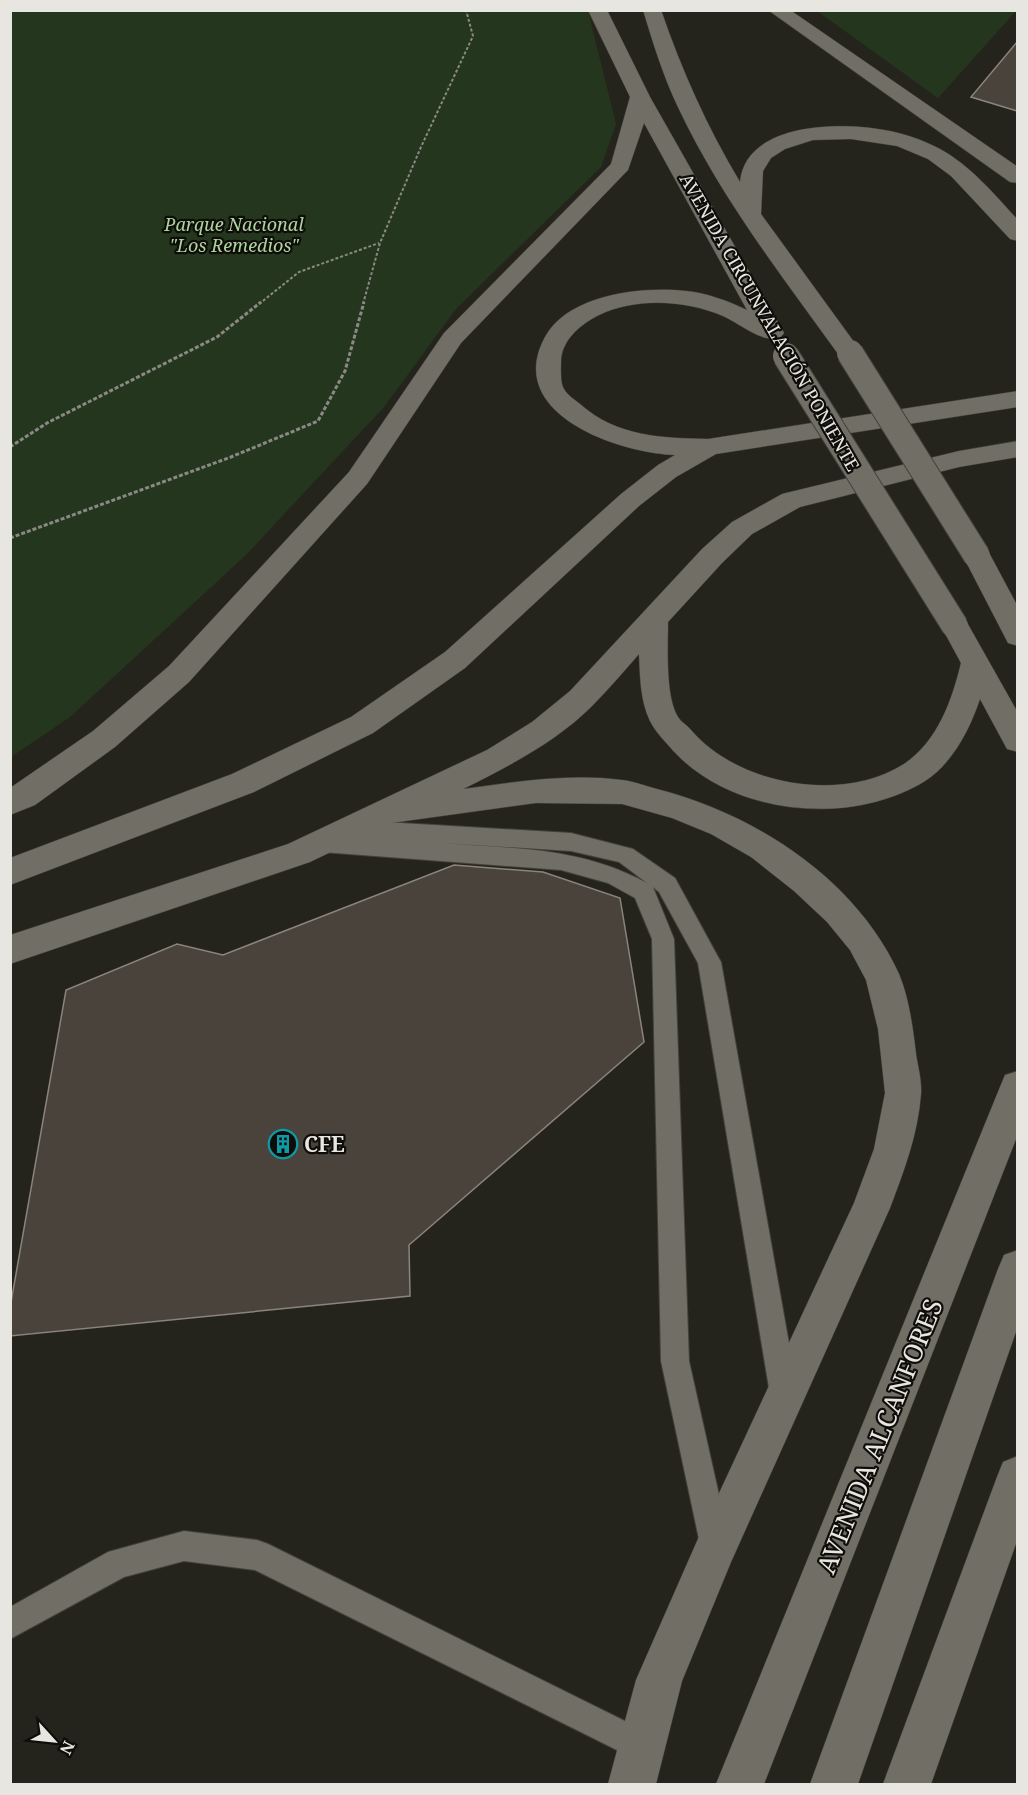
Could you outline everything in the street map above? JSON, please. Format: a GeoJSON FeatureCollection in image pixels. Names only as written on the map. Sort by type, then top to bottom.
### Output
{"type":"FeatureCollection","features":[{"type":"Feature","properties":{"kind":"main road","name":"AVENIDA CIRCUNVALACIÓN PONIENTE"},"geometry":{"type":"LineString","coordinates":[[597,10],[640,97],[772,332],[975,663]]}},
{"type":"Feature","properties":{"kind":"main road","name":"AVENIDA CIRCUNVALACIÓN PONIENTE"},"geometry":{"type":"LineString","coordinates":[[652,10],[660,42],[696,128],[750,216],[850,353],[983,566]]}},
{"type":"Feature","properties":{"kind":"main road"},"geometry":{"type":"LineString","coordinates":[[777,10],[1017,177]]}},
{"type":"Feature","properties":{"kind":"main road"},"geometry":{"type":"LineString","coordinates":[[10,803],[24,796],[104,739],[179,674],[357,478],[452,338],[621,166],[632,136],[640,97]]}},
{"type":"Feature","properties":{"kind":"main road"},"geometry":{"type":"LineString","coordinates":[[750,216],[753,168],[764,153],[782,142],[812,135],[846,132],[886,136],[912,144],[937,156],[966,178],[1017,234]]}},
{"type":"Feature","properties":{"kind":"main road"},"geometry":{"type":"LineString","coordinates":[[772,332],[725,308],[688,298],[647,296],[614,301],[586,311],[560,331],[548,359],[550,388],[573,412],[614,437],[673,448],[709,447],[1013,398]]}},
{"type":"Feature","properties":{"kind":"main road"},"geometry":{"type":"LineString","coordinates":[[10,872],[243,783],[362,725],[454,660],[630,500],[667,471],[709,447]]}},
{"type":"Feature","properties":{"kind":"main road"},"geometry":{"type":"LineString","coordinates":[[10,950],[299,853],[498,758],[543,730],[581,699],[712,556],[742,528],[791,500],[959,459],[1017,449]]}},
{"type":"Feature","properties":{"kind":"main road"},"geometry":{"type":"LineString","coordinates":[[983,566],[1017,592]]}},
{"type":"Feature","properties":{"kind":"main road"},"geometry":{"type":"LineString","coordinates":[[983,566],[1017,636]]}},
{"type":"Feature","properties":{"kind":"main road"},"geometry":{"type":"LineString","coordinates":[[654,621],[655,679],[664,720],[695,755],[736,781],[787,795],[829,797],[865,792],[891,784],[915,771],[942,746],[970,692],[975,663]]}},
{"type":"Feature","properties":{"kind":"main road"},"geometry":{"type":"LineString","coordinates":[[975,663],[1017,741]]}},
{"type":"Feature","properties":{"kind":"main road"},"geometry":{"type":"LineString","coordinates":[[390,811],[536,791],[622,792],[678,807],[722,825],[762,848],[806,881],[839,912],[862,940],[883,977],[896,1029],[903,1093],[893,1149],[871,1208],[784,1396],[658,1680],[632,1785]]}},
{"type":"Feature","properties":{"kind":"main road","name":"AVENIDA ALCANFORES"},"geometry":{"type":"LineString","coordinates":[[740,1785],[1017,1087]]}},
{"type":"Feature","properties":{"kind":"main road"},"geometry":{"type":"LineString","coordinates":[[834,1785],[1017,1269]]}},
{"type":"Feature","properties":{"kind":"main road"},"geometry":{"type":"LineString","coordinates":[[907,1785],[1017,1477]]}},
{"type":"Feature","properties":{"kind":"lane"},"geometry":{"type":"LineString","coordinates":[[351,829],[571,842],[625,855],[667,885],[709,962],[784,1396]]}},
{"type":"Feature","properties":{"kind":"lane"},"geometry":{"type":"LineString","coordinates":[[322,843],[561,861],[614,876],[644,892],[663,939],[675,1361],[716,1547]]}},
{"type":"Feature","properties":{"kind":"lane"},"geometry":{"type":"LineString","coordinates":[[10,1624],[119,1563],[184,1546],[257,1555],[642,1746]]}},
{"type":"Feature","properties":{"kind":"path"},"geometry":{"type":"LineString","coordinates":[[10,538],[231,457],[318,421],[345,370],[380,243],[421,147],[473,36],[466,10]]}},
{"type":"Feature","properties":{"kind":"path"},"geometry":{"type":"LineString","coordinates":[[10,447],[47,423],[217,337],[299,272],[380,243]]}},
{"type":"Feature","properties":{"kind":"green space","name":"Parque Nacional \"Los Remedios\""},"geometry":{"type":"Polygon","coordinates":[[[11,10],[588,11],[616,124],[601,167],[456,309],[384,407],[245,556],[70,717],[11,757],[11,10]]]}},
{"type":"Feature","properties":{"kind":"green space"},"geometry":{"type":"Polygon","coordinates":[[[817,11],[1016,11],[938,98],[817,11]]]}},
{"type":"Feature","properties":{"kind":"building"},"geometry":{"type":"Polygon","coordinates":[[[1017,42],[1017,111],[971,97],[1017,42]]]}},
{"type":"Feature","properties":{"kind":"building","name":"CFE"},"geometry":{"type":"Polygon","coordinates":[[[454,865],[543,872],[620,898],[644,1042],[409,1245],[410,1296],[10,1336],[10,1308],[66,990],[177,944],[223,955],[454,865]]]}},
{"type":"Feature","properties":{"kind":"place","name":"CFE"},"geometry":{"type":"Point","coordinates":[283,1144]}}]}
